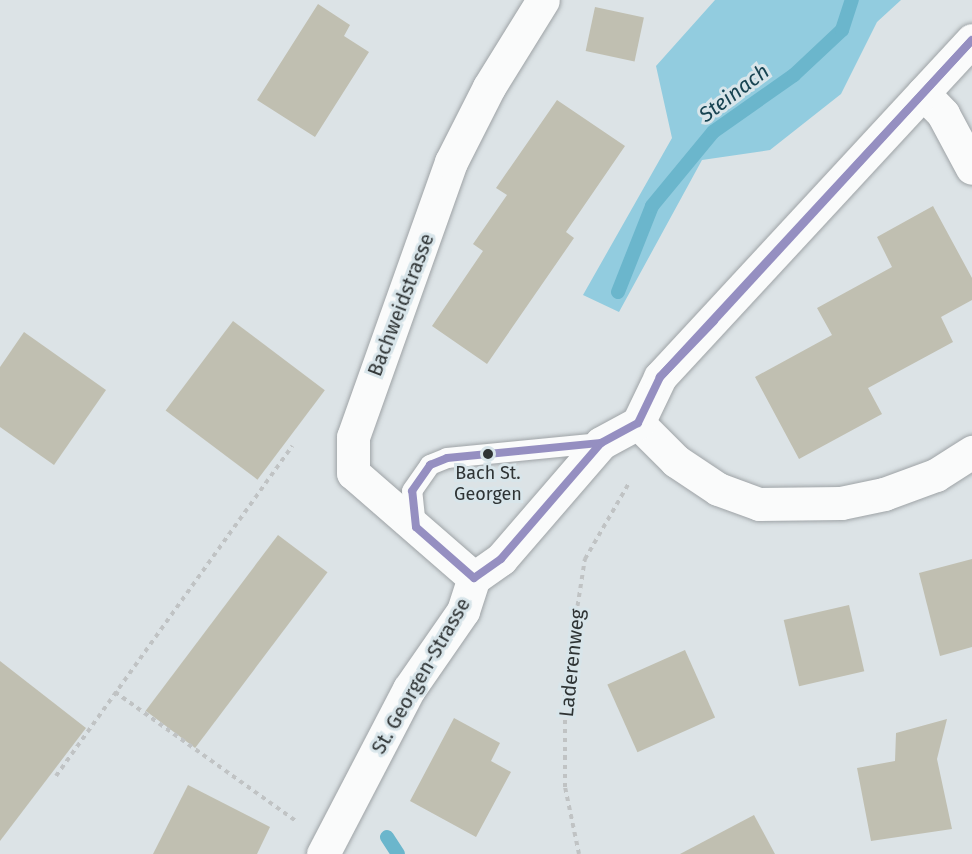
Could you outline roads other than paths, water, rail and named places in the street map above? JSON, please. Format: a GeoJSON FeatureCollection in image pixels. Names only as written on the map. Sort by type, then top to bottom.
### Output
{"type":"FeatureCollection","features":[{"type":"Feature","properties":{"kind":"street","name":"Bachweidstrasse"},"geometry":{"type":"LineString","coordinates":[[474,578],[353,472],[353,437],[451,162],[489,87],[543,0]]}},
{"type":"Feature","properties":{"kind":"street"},"geometry":{"type":"LineString","coordinates":[[972,39],[660,377],[638,423],[676,461],[717,489],[759,504],[842,503],[884,494],[936,476],[972,452]]}},
{"type":"Feature","properties":{"kind":"street"},"geometry":{"type":"LineString","coordinates":[[923,93],[943,114],[972,168]]}},
{"type":"Feature","properties":{"kind":"street","name":"St. Georgen-Strasse"},"geometry":{"type":"LineString","coordinates":[[323,854],[409,689],[463,611],[474,578],[501,559],[601,442],[638,423]]}},
{"type":"Feature","properties":{"kind":"lane"},"geometry":{"type":"LineString","coordinates":[[416,527],[412,491],[430,465],[447,458],[601,442]]}},
{"type":"Feature","properties":{"kind":"waterway","name":"Steinach"},"geometry":{"type":"LineString","coordinates":[[618,292],[652,206],[713,132],[794,75],[842,30],[852,0]]}},
{"type":"Feature","properties":{"kind":"waterway","name":"Steinach"},"geometry":{"type":"LineString","coordinates":[[387,837],[398,854]]}},
{"type":"Feature","properties":{"kind":"place","name":"Bach St. Georgen"},"geometry":{"type":"Point","coordinates":[488,454]}}]}
